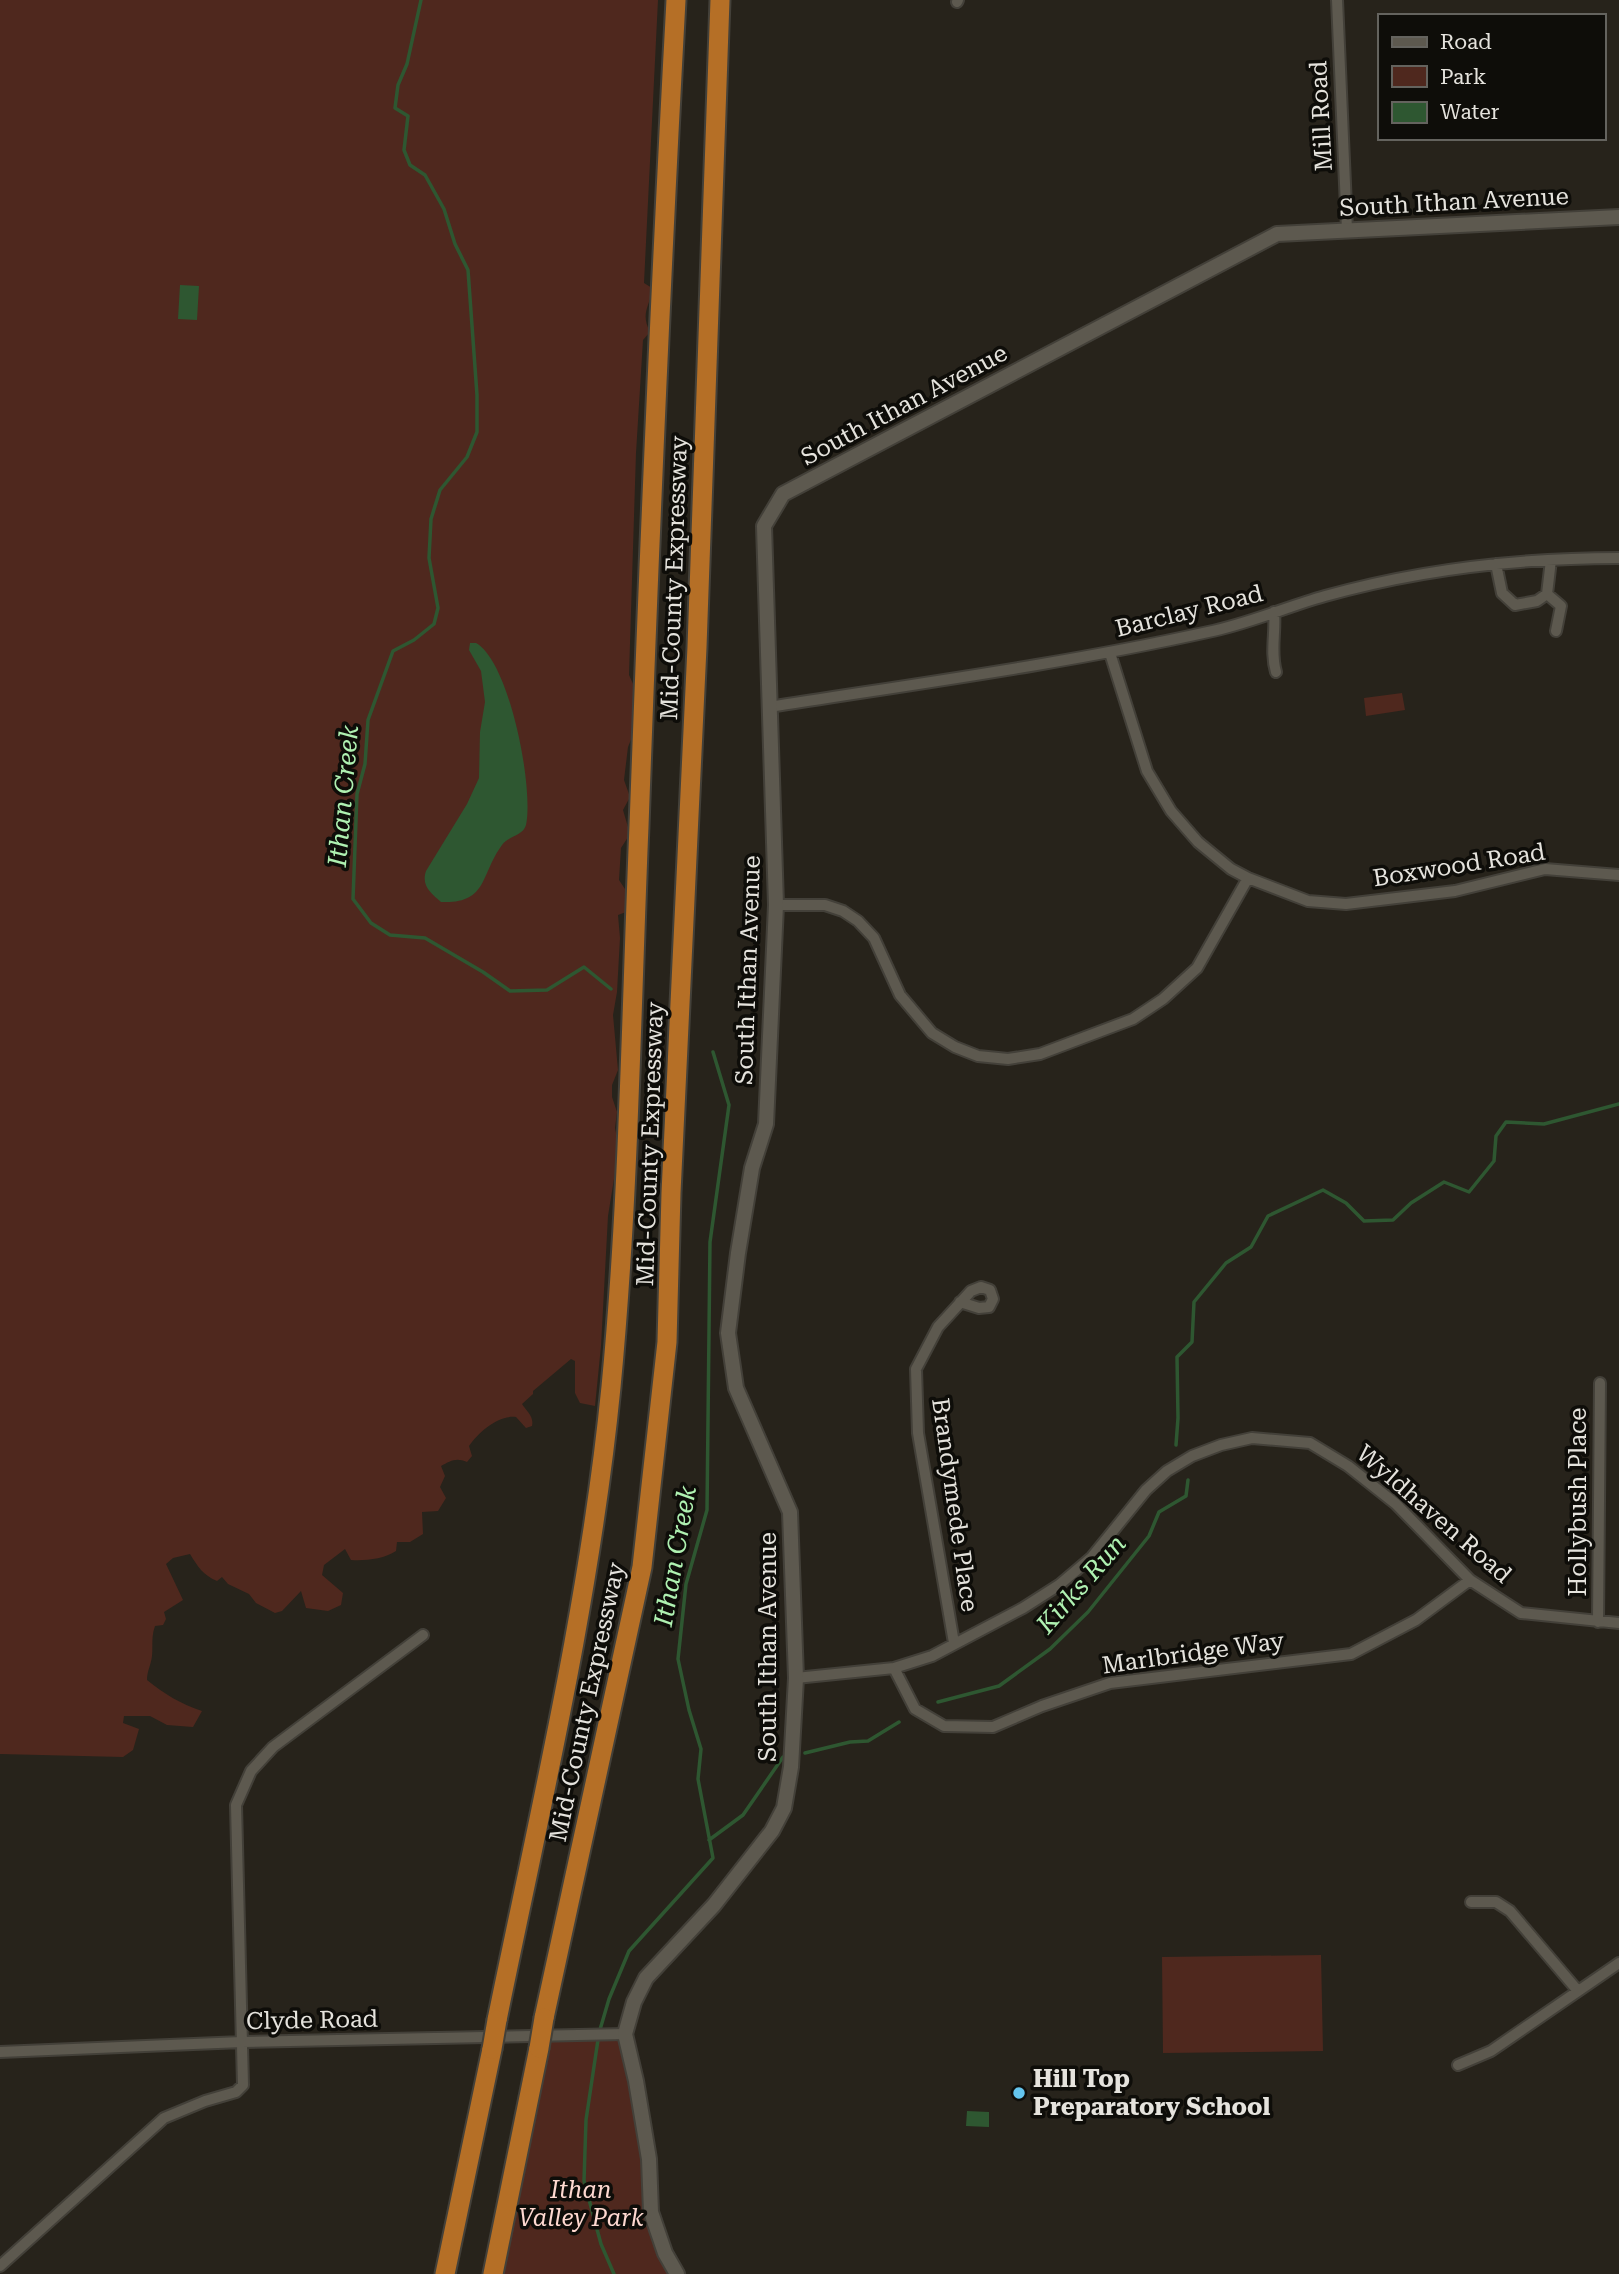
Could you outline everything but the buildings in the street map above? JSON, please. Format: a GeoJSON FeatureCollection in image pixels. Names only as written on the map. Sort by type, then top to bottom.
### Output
{"type":"FeatureCollection","features":[{"type":"Feature","properties":{"kind":"highway","name":"Mid-County Expressway"},"geometry":{"type":"LineString","coordinates":[[445,2274],[585,1581],[612,1376],[630,1077],[657,365],[676,0]]}},
{"type":"Feature","properties":{"kind":"highway","name":"Mid-County Expressway"},"geometry":{"type":"LineString","coordinates":[[494,2274],[544,2018],[642,1567],[667,1342],[697,647],[720,0]]}},
{"type":"Feature","properties":{"kind":"street","name":"Mill Road"},"geometry":{"type":"LineString","coordinates":[[1337,0],[1348,230]]}},
{"type":"Feature","properties":{"kind":"street","name":"South Ithan Avenue"},"geometry":{"type":"LineString","coordinates":[[677,2274],[665,2253],[651,2212],[649,2159],[625,2034],[634,2002],[646,1978],[714,1905],[772,1831],[784,1808],[790,1780],[796,1678],[790,1512],[736,1388],[728,1333],[752,1168],[766,1124],[776,905],[764,526],[783,494],[1277,234],[1619,217]]}},
{"type":"Feature","properties":{"kind":"street","name":"Barclay Road"},"geometry":{"type":"LineString","coordinates":[[769,707],[1110,653],[1213,631],[1326,596],[1411,575],[1496,564],[1619,558]]}},
{"type":"Feature","properties":{"kind":"street"},"geometry":{"type":"LineString","coordinates":[[1496,564],[1502,593],[1515,605],[1537,601],[1547,594],[1551,560]]}},
{"type":"Feature","properties":{"kind":"street"},"geometry":{"type":"LineString","coordinates":[[1547,594],[1561,606],[1556,631]]}},
{"type":"Feature","properties":{"kind":"street"},"geometry":{"type":"LineString","coordinates":[[1274,612],[1276,630],[1272,659],[1276,671]]}},
{"type":"Feature","properties":{"kind":"street","name":"Boxwood Road"},"geometry":{"type":"LineString","coordinates":[[1110,653],[1147,771],[1171,811],[1198,842],[1231,869],[1248,878],[1308,901],[1346,904],[1455,891],[1545,869],[1619,875]]}},
{"type":"Feature","properties":{"kind":"street"},"geometry":{"type":"LineString","coordinates":[[776,905],[825,905],[843,911],[858,921],[874,938],[900,995],[932,1033],[955,1048],[978,1056],[1008,1059],[1040,1054],[1133,1019],[1163,999],[1196,968],[1248,878]]}},
{"type":"Feature","properties":{"kind":"street","name":"Brandymede Place"},"geometry":{"type":"LineString","coordinates":[[954,1643],[918,1433],[916,1369],[938,1327],[960,1302]]}},
{"type":"Feature","properties":{"kind":"street","name":"Hollybush Place"},"geometry":{"type":"LineString","coordinates":[[1598,1622],[1600,1382]]}},
{"type":"Feature","properties":{"kind":"street","name":"Wyldhaven Road"},"geometry":{"type":"LineString","coordinates":[[796,1678],[894,1668],[932,1656],[1023,1608],[1059,1585],[1092,1557],[1146,1490],[1167,1471],[1192,1456],[1221,1445],[1252,1438],[1310,1443],[1348,1465],[1396,1504],[1471,1580],[1521,1613],[1619,1623]]}},
{"type":"Feature","properties":{"kind":"street","name":"Marlbridge Way"},"geometry":{"type":"LineString","coordinates":[[894,1668],[915,1709],[944,1726],[993,1727],[1042,1706],[1110,1683],[1351,1654],[1416,1620],[1471,1580]]}},
{"type":"Feature","properties":{"kind":"street"},"geometry":{"type":"LineString","coordinates":[[0,2266],[164,2118],[236,2092],[243,2085],[236,1805],[251,1770],[273,1747],[423,1635]]}},
{"type":"Feature","properties":{"kind":"street"},"geometry":{"type":"LineString","coordinates":[[1471,1902],[1496,1902],[1510,1911],[1578,1991]]}},
{"type":"Feature","properties":{"kind":"street"},"geometry":{"type":"LineString","coordinates":[[1458,2065],[1491,2051],[1619,1964]]}},
{"type":"Feature","properties":{"kind":"street","name":"Clyde Road"},"geometry":{"type":"LineString","coordinates":[[0,2052],[242,2042],[625,2034]]}},
{"type":"Feature","properties":{"kind":"green space"},"geometry":{"type":"Polygon","coordinates":[[[0,0],[658,0],[644,283],[652,288],[646,315],[650,332],[643,340],[636,453],[629,675],[639,697],[633,714],[632,737],[628,747],[624,780],[630,797],[623,810],[630,834],[621,848],[619,880],[625,889],[626,912],[618,915],[620,938],[613,1015],[618,1070],[612,1085],[612,1097],[617,1112],[615,1128],[619,1148],[608,1216],[595,1406],[580,1403],[575,1393],[575,1361],[571,1359],[533,1391],[522,1404],[531,1417],[532,1426],[526,1428],[516,1417],[502,1419],[484,1430],[469,1446],[472,1456],[467,1462],[456,1460],[441,1466],[445,1476],[440,1487],[446,1498],[438,1511],[422,1512],[423,1534],[410,1542],[397,1542],[396,1551],[386,1556],[351,1560],[345,1549],[324,1565],[322,1575],[343,1593],[341,1605],[328,1611],[306,1608],[301,1591],[282,1611],[275,1613],[256,1603],[249,1594],[228,1584],[222,1577],[217,1581],[208,1576],[190,1554],[173,1558],[166,1564],[183,1600],[164,1612],[166,1619],[163,1625],[155,1626],[147,1680],[173,1698],[202,1711],[193,1727],[167,1725],[150,1716],[124,1716],[123,1723],[139,1729],[133,1750],[123,1757],[0,1754],[0,0]]]}},
{"type":"Feature","properties":{"kind":"green space"},"geometry":{"type":"Polygon","coordinates":[[[1402,693],[1405,710],[1366,716],[1364,698],[1402,693]]]}},
{"type":"Feature","properties":{"kind":"green space"},"geometry":{"type":"Polygon","coordinates":[[[1321,1955],[1323,2051],[1163,2053],[1162,1957],[1321,1955]]]}},
{"type":"Feature","properties":{"kind":"green space","name":"Ithan Valley Park"},"geometry":{"type":"Polygon","coordinates":[[[542,2028],[625,2034],[651,2212],[677,2274],[498,2274],[542,2028]]]}},
{"type":"Feature","properties":{"kind":"water"},"geometry":{"type":"Polygon","coordinates":[[[180,285],[199,286],[197,320],[178,319],[180,285]]]}},
{"type":"Feature","properties":{"kind":"water"},"geometry":{"type":"Polygon","coordinates":[[[470,643],[476,643],[488,655],[509,699],[523,757],[528,808],[524,829],[502,845],[475,893],[456,901],[441,902],[426,885],[426,871],[467,804],[479,778],[480,732],[485,702],[481,671],[469,650],[470,643]]]}},
{"type":"Feature","properties":{"kind":"water"},"geometry":{"type":"Polygon","coordinates":[[[967,2111],[989,2112],[989,2127],[966,2126],[967,2111]]]}},
{"type":"Feature","properties":{"kind":"waterway","name":"Ithan Creek"},"geometry":{"type":"LineString","coordinates":[[421,0],[407,64],[398,85],[395,108],[408,116],[404,150],[410,165],[425,175],[444,209],[455,244],[468,270],[477,432],[467,457],[440,490],[431,519],[429,558],[438,608],[434,624],[414,640],[393,651],[368,720],[365,764],[357,794],[353,899],[371,923],[390,935],[425,938],[510,991],[547,990],[584,967],[611,989]]}},
{"type":"Feature","properties":{"kind":"waterway","name":"Ithan Creek"},"geometry":{"type":"LineString","coordinates":[[614,2274],[601,2244],[584,2181],[586,2120],[599,2033],[609,1999],[629,1951],[713,1858],[698,1779],[701,1749],[678,1659],[686,1584],[707,1510],[710,1242],[729,1105],[713,1052]]}},
{"type":"Feature","properties":{"kind":"waterway","name":"Kirks Run"},"geometry":{"type":"LineString","coordinates":[[1176,1445],[1177,1357],[1192,1342],[1194,1302],[1226,1263],[1251,1247],[1268,1216],[1323,1190],[1346,1203],[1364,1221],[1393,1220],[1411,1203],[1444,1182],[1469,1192],[1494,1161],[1496,1136],[1506,1122],[1544,1124],[1619,1104]]}},
{"type":"Feature","properties":{"kind":"waterway","name":"Kirks Run"},"geometry":{"type":"LineString","coordinates":[[938,1702],[999,1686],[1050,1649],[1088,1612],[1149,1536],[1159,1512],[1186,1496],[1188,1480]]}},
{"type":"Feature","properties":{"kind":"waterway","name":"Kirks Run"},"geometry":{"type":"LineString","coordinates":[[805,1753],[850,1742],[868,1741],[899,1722]]}},
{"type":"Feature","properties":{"kind":"waterway","name":"Kirks Run"},"geometry":{"type":"LineString","coordinates":[[709,1840],[743,1815],[783,1757]]}},
{"type":"Feature","properties":{"kind":"place","name":"Hill Top Preparatory School"},"geometry":{"type":"Point","coordinates":[1019,2093]}}]}
